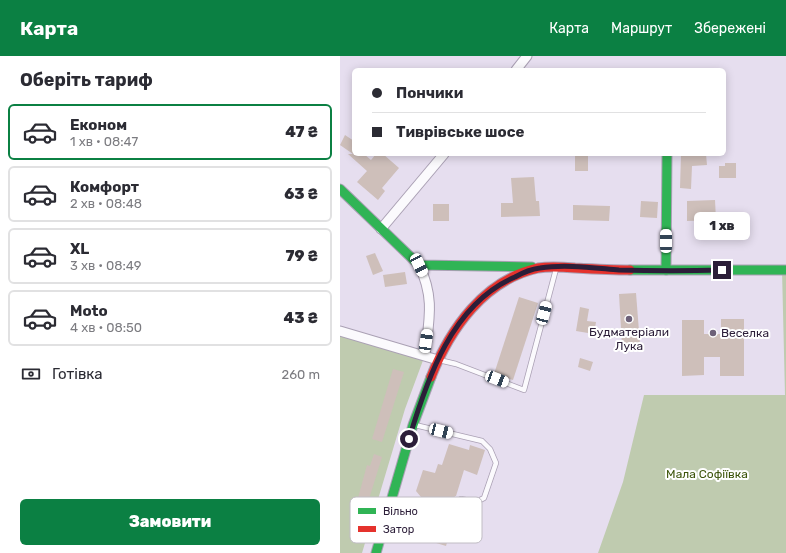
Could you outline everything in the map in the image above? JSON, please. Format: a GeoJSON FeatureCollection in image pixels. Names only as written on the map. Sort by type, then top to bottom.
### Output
{"type":"FeatureCollection","features":[{"type":"Feature","properties":{"kind":"main road"},"geometry":{"type":"LineString","coordinates":[[666,270],[667,156]]}},
{"type":"Feature","properties":{"kind":"main road"},"geometry":{"type":"LineString","coordinates":[[340,189],[419,265],[539,268],[557,267],[642,271],[786,270]]}},
{"type":"Feature","properties":{"kind":"main road"},"geometry":{"type":"LineString","coordinates":[[392,497],[413,425],[438,360],[455,330],[482,297],[508,279],[539,268]]}},
{"type":"Feature","properties":{"kind":"main road"},"geometry":{"type":"LineString","coordinates":[[376,553],[379,543]]}},
{"type":"Feature","properties":{"kind":"street"},"geometry":{"type":"LineString","coordinates":[[518,68],[527,56]]}},
{"type":"Feature","properties":{"kind":"street"},"geometry":{"type":"LineString","coordinates":[[381,229],[442,156]]}},
{"type":"Feature","properties":{"kind":"street"},"geometry":{"type":"LineString","coordinates":[[419,265],[428,286],[430,300],[425,355]]}},
{"type":"Feature","properties":{"kind":"street"},"geometry":{"type":"LineString","coordinates":[[340,331],[438,360]]}},
{"type":"Feature","properties":{"kind":"lane"},"geometry":{"type":"LineString","coordinates":[[438,360],[456,364],[524,390],[557,267]]}},
{"type":"Feature","properties":{"kind":"lane"},"geometry":{"type":"LineString","coordinates":[[413,425],[482,441],[490,449],[496,462],[484,498],[482,499]]}},
{"type":"Feature","properties":{"kind":"green space","name":"Мала Софіївка"},"geometry":{"type":"Polygon","coordinates":[[[782,270],[786,270],[786,553],[598,553],[623,482],[644,395],[785,395],[782,270]]]}},
{"type":"Feature","properties":{"kind":"green space"},"geometry":{"type":"Polygon","coordinates":[[[340,331],[425,355],[405,409],[379,497],[350,497],[350,543],[365,543],[362,553],[340,553],[340,331]]]}},
{"type":"Feature","properties":{"kind":"building"},"geometry":{"type":"Polygon","coordinates":[[[345,135],[352,140],[352,153],[340,145],[345,135]]]}},
{"type":"Feature","properties":{"kind":"building"},"geometry":{"type":"Polygon","coordinates":[[[348,154],[352,154],[352,156],[366,156],[371,160],[374,156],[385,156],[399,168],[382,188],[385,191],[378,200],[357,182],[367,171],[348,154]]]}},
{"type":"Feature","properties":{"kind":"building"},"geometry":{"type":"Polygon","coordinates":[[[575,156],[588,156],[588,171],[575,171],[575,156]]]}},
{"type":"Feature","properties":{"kind":"building"},"geometry":{"type":"Polygon","coordinates":[[[681,156],[706,156],[707,165],[692,166],[691,189],[680,188],[681,156]]]}},
{"type":"Feature","properties":{"kind":"building"},"geometry":{"type":"Polygon","coordinates":[[[725,163],[736,163],[736,178],[719,178],[719,166],[725,166],[725,163]]]}},
{"type":"Feature","properties":{"kind":"building"},"geometry":{"type":"Polygon","coordinates":[[[534,177],[536,201],[539,201],[540,216],[501,217],[501,203],[513,203],[511,178],[534,177]]]}},
{"type":"Feature","properties":{"kind":"building"},"geometry":{"type":"Polygon","coordinates":[[[715,200],[716,220],[687,221],[687,201],[715,200]]]}},
{"type":"Feature","properties":{"kind":"building"},"geometry":{"type":"Polygon","coordinates":[[[641,201],[658,202],[657,218],[640,217],[641,201]]]}},
{"type":"Feature","properties":{"kind":"building"},"geometry":{"type":"Polygon","coordinates":[[[433,204],[449,204],[449,221],[433,221],[433,204]]]}},
{"type":"Feature","properties":{"kind":"building"},"geometry":{"type":"Polygon","coordinates":[[[573,205],[610,206],[609,221],[573,220],[573,205]]]}},
{"type":"Feature","properties":{"kind":"building"},"geometry":{"type":"Polygon","coordinates":[[[375,253],[383,271],[373,275],[366,256],[375,253]]]}},
{"type":"Feature","properties":{"kind":"building"},"geometry":{"type":"Polygon","coordinates":[[[405,272],[407,284],[385,287],[383,275],[405,272]]]}},
{"type":"Feature","properties":{"kind":"building","name":"Будматеріали Лука"},"geometry":{"type":"Polygon","coordinates":[[[636,293],[640,344],[622,346],[619,294],[636,293]]]}},
{"type":"Feature","properties":{"kind":"building"},"geometry":{"type":"Polygon","coordinates":[[[519,297],[538,303],[513,380],[494,374],[519,297]]]}},
{"type":"Feature","properties":{"kind":"building"},"geometry":{"type":"Polygon","coordinates":[[[580,307],[589,309],[587,321],[596,322],[594,334],[576,331],[580,307]]]}},
{"type":"Feature","properties":{"kind":"building"},"geometry":{"type":"Polygon","coordinates":[[[721,319],[744,319],[744,376],[720,376],[720,357],[704,357],[704,375],[682,376],[682,320],[704,320],[704,334],[721,334],[721,319]]]}},
{"type":"Feature","properties":{"kind":"building"},"geometry":{"type":"Polygon","coordinates":[[[580,358],[593,362],[590,371],[578,367],[580,358]]]}},
{"type":"Feature","properties":{"kind":"building"},"geometry":{"type":"Polygon","coordinates":[[[393,369],[404,372],[382,442],[372,439],[393,369]]]}},
{"type":"Feature","properties":{"kind":"building"},"geometry":{"type":"Polygon","coordinates":[[[449,444],[469,450],[470,445],[485,450],[477,475],[464,470],[455,497],[421,497],[416,491],[423,470],[435,473],[438,464],[442,465],[449,444]]]}},
{"type":"Feature","properties":{"kind":"building"},"geometry":{"type":"Polygon","coordinates":[[[374,454],[382,457],[370,497],[358,497],[367,465],[370,466],[374,454]]]}},
{"type":"Feature","properties":{"kind":"building"},"geometry":{"type":"Polygon","coordinates":[[[436,543],[447,543],[446,546],[436,543]]]}},
{"type":"Feature","properties":{"kind":"traffic: fast"},"geometry":{"type":"LineString","coordinates":[[666,270],[667,156]]}},
{"type":"Feature","properties":{"kind":"traffic: fast"},"geometry":{"type":"LineString","coordinates":[[340,189],[419,265],[532,267]]}},
{"type":"Feature","properties":{"kind":"traffic: fast"},"geometry":{"type":"LineString","coordinates":[[630,270],[786,270]]}},
{"type":"Feature","properties":{"kind":"traffic: fast"},"geometry":{"type":"LineString","coordinates":[[392,497],[413,425],[431,377]]}},
{"type":"Feature","properties":{"kind":"traffic: fast"},"geometry":{"type":"LineString","coordinates":[[376,553],[379,543]]}},
{"type":"Feature","properties":{"kind":"traffic: jam"},"geometry":{"type":"LineString","coordinates":[[431,377],[448,341],[459,325],[471,309],[485,295],[501,283],[519,274],[543,267],[630,270]]}},
{"type":"Feature","properties":{"kind":"place","name":"Будматеріали Лука"},"geometry":{"type":"Point","coordinates":[629,319]}},
{"type":"Feature","properties":{"kind":"place","name":"Веселка"},"geometry":{"type":"Point","coordinates":[713,333]}},
{"type":"Feature","properties":{"kind":"route"},"geometry":{"type":"LineString","coordinates":[[409,439],[438,360],[448,341],[469,311],[482,297],[508,279],[539,268],[557,267],[642,271],[722,270]]}}]}
